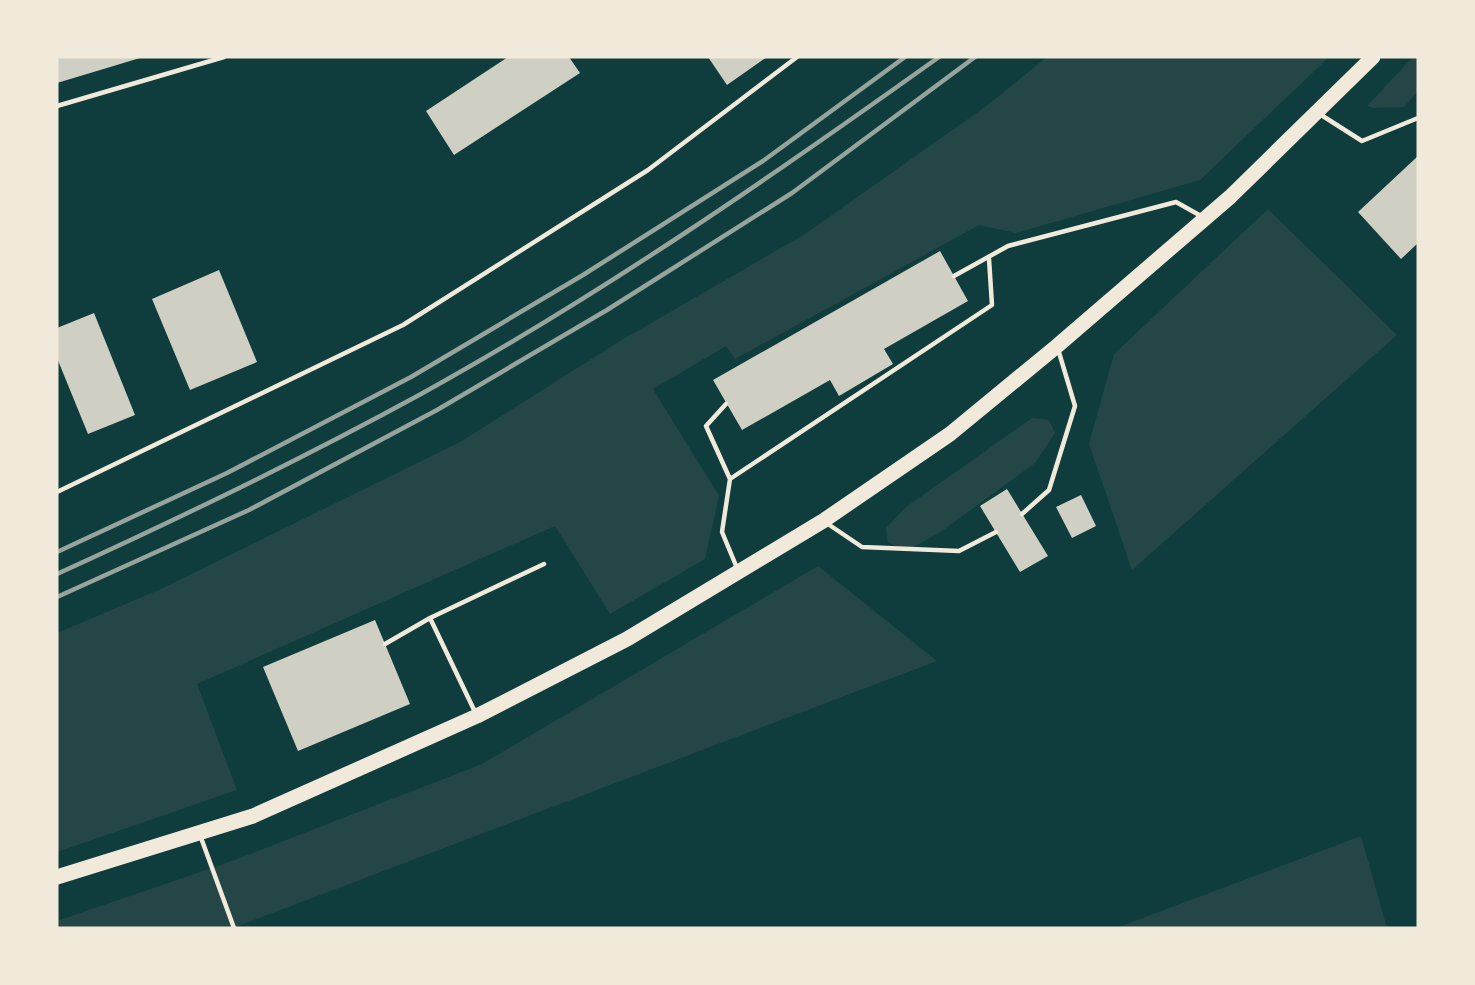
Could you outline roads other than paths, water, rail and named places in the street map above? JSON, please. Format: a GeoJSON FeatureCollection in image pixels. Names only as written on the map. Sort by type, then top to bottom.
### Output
{"type":"FeatureCollection","features":[{"type":"Feature","properties":{"kind":"main road"},"geometry":{"type":"LineString","coordinates":[[57,877],[254,816],[477,716],[627,639],[823,520],[950,434],[1057,346],[1206,219],[1318,113],[1373,57]]}},
{"type":"Feature","properties":{"kind":"lane"},"geometry":{"type":"LineString","coordinates":[[57,106],[224,57]]}},
{"type":"Feature","properties":{"kind":"lane"},"geometry":{"type":"LineString","coordinates":[[57,492],[403,324],[648,170],[797,57]]}},
{"type":"Feature","properties":{"kind":"lane"},"geometry":{"type":"LineString","coordinates":[[1318,113],[1362,141],[1418,118]]}},
{"type":"Feature","properties":{"kind":"lane"},"geometry":{"type":"LineString","coordinates":[[954,276],[989,259],[1008,246],[1176,201],[1206,219]]}},
{"type":"Feature","properties":{"kind":"lane"},"geometry":{"type":"LineString","coordinates":[[730,479],[992,304],[989,259]]}},
{"type":"Feature","properties":{"kind":"lane"},"geometry":{"type":"LineString","coordinates":[[1022,514],[1049,490],[1075,406],[1057,346]]}},
{"type":"Feature","properties":{"kind":"lane"},"geometry":{"type":"LineString","coordinates":[[726,404],[706,426],[730,479],[722,532],[738,572]]}},
{"type":"Feature","properties":{"kind":"lane"},"geometry":{"type":"LineString","coordinates":[[823,520],[862,547],[959,551],[996,532]]}},
{"type":"Feature","properties":{"kind":"lane"},"geometry":{"type":"LineString","coordinates":[[385,644],[430,618],[544,564]]}},
{"type":"Feature","properties":{"kind":"lane"},"geometry":{"type":"LineString","coordinates":[[430,618],[477,716]]}},
{"type":"Feature","properties":{"kind":"lane"},"geometry":{"type":"LineString","coordinates":[[199,833],[234,928]]}},
{"type":"Feature","properties":{"kind":"railway"},"geometry":{"type":"LineString","coordinates":[[57,552],[227,473],[411,377],[583,275],[763,161],[905,57]]}},
{"type":"Feature","properties":{"kind":"railway"},"geometry":{"type":"LineString","coordinates":[[57,574],[286,465],[488,356],[685,233],[939,57]]}},
{"type":"Feature","properties":{"kind":"railway"},"geometry":{"type":"LineString","coordinates":[[57,597],[249,510],[437,410],[607,310],[792,193],[975,57]]}}]}
